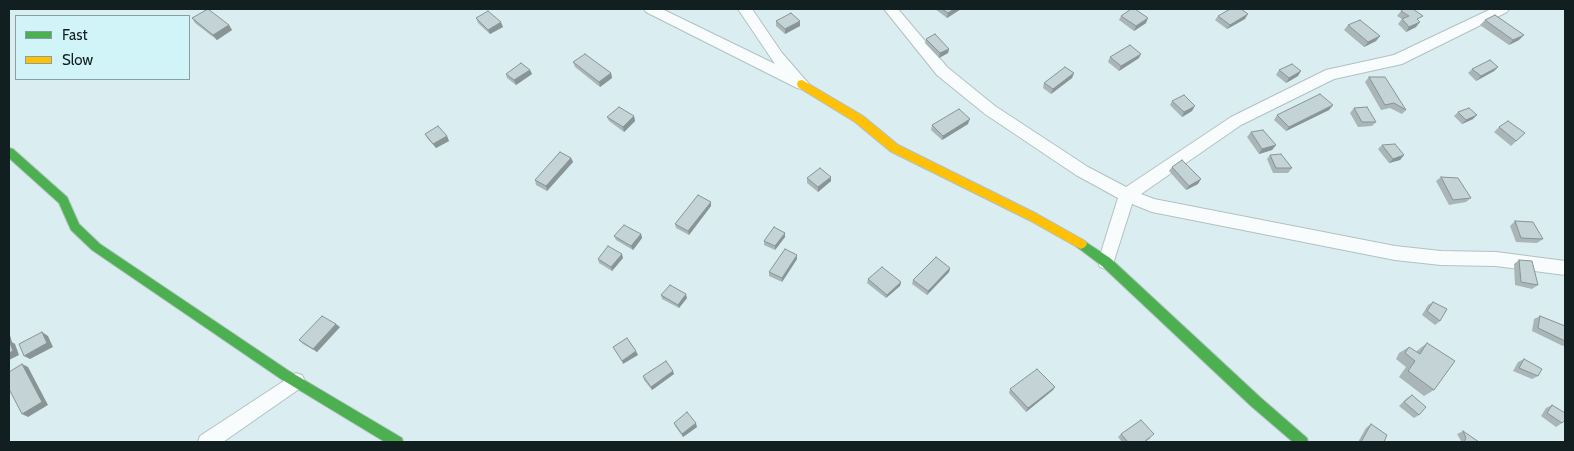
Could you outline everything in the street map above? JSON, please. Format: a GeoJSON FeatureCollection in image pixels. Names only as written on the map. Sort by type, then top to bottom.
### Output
{"type":"FeatureCollection","features":[{"type":"Feature","properties":{"kind":"street"},"geometry":{"type":"LineString","coordinates":[[802,84],[859,119],[894,148],[1033,217],[1080,243],[1106,262],[1249,396],[1302,442]]}},
{"type":"Feature","properties":{"kind":"street"},"geometry":{"type":"LineString","coordinates":[[9,152],[63,200],[75,227],[96,246],[296,381],[397,442]]}},
{"type":"Feature","properties":{"kind":"lane"},"geometry":{"type":"LineString","coordinates":[[651,9],[802,84]]}},
{"type":"Feature","properties":{"kind":"lane"},"geometry":{"type":"LineString","coordinates":[[745,9],[777,57],[802,84]]}},
{"type":"Feature","properties":{"kind":"lane"},"geometry":{"type":"LineString","coordinates":[[891,9],[942,71],[990,110],[1082,171],[1127,195],[1152,205],[1182,213],[1396,253],[1441,258],[1496,259],[1565,268]]}},
{"type":"Feature","properties":{"kind":"lane"},"geometry":{"type":"LineString","coordinates":[[1106,262],[1127,195],[1236,122],[1331,74],[1396,60],[1502,9]]}},
{"type":"Feature","properties":{"kind":"lane"},"geometry":{"type":"LineString","coordinates":[[207,442],[296,381]]}},
{"type":"Feature","properties":{"kind":"building"},"geometry":{"type":"Polygon","coordinates":[[[208,9],[229,25],[213,35],[192,18],[208,9]]]}},
{"type":"Feature","properties":{"kind":"building"},"geometry":{"type":"Polygon","coordinates":[[[942,9],[954,9],[948,13],[942,9]]]}},
{"type":"Feature","properties":{"kind":"building"},"geometry":{"type":"Polygon","coordinates":[[[1131,9],[1135,9],[1148,18],[1136,26],[1121,16],[1131,9]]]}},
{"type":"Feature","properties":{"kind":"building"},"geometry":{"type":"Polygon","coordinates":[[[1230,9],[1241,9],[1248,14],[1230,25],[1218,16],[1230,9]]]}},
{"type":"Feature","properties":{"kind":"building"},"geometry":{"type":"Polygon","coordinates":[[[1413,9],[1423,16],[1417,19],[1420,22],[1409,27],[1402,19],[1409,16],[1401,11],[1413,9]]]}},
{"type":"Feature","properties":{"kind":"building"},"geometry":{"type":"Polygon","coordinates":[[[488,11],[501,22],[488,30],[476,18],[488,11]]]}},
{"type":"Feature","properties":{"kind":"building"},"geometry":{"type":"Polygon","coordinates":[[[791,13],[800,21],[785,29],[776,21],[791,13]]]}},
{"type":"Feature","properties":{"kind":"building"},"geometry":{"type":"Polygon","coordinates":[[[1495,15],[1524,35],[1513,40],[1485,20],[1495,15]]]}},
{"type":"Feature","properties":{"kind":"building"},"geometry":{"type":"Polygon","coordinates":[[[1360,20],[1380,36],[1368,42],[1348,25],[1360,20]]]}},
{"type":"Feature","properties":{"kind":"building"},"geometry":{"type":"Polygon","coordinates":[[[935,34],[949,49],[940,53],[926,39],[935,34]]]}},
{"type":"Feature","properties":{"kind":"building"},"geometry":{"type":"Polygon","coordinates":[[[1130,45],[1141,54],[1121,66],[1110,57],[1130,45]]]}},
{"type":"Feature","properties":{"kind":"building"},"geometry":{"type":"Polygon","coordinates":[[[585,54],[611,73],[599,82],[573,62],[585,54]]]}},
{"type":"Feature","properties":{"kind":"building"},"geometry":{"type":"Polygon","coordinates":[[[1490,60],[1498,67],[1481,76],[1472,69],[1490,60]]]}},
{"type":"Feature","properties":{"kind":"building"},"geometry":{"type":"Polygon","coordinates":[[[521,63],[530,70],[514,80],[506,74],[521,63]]]}},
{"type":"Feature","properties":{"kind":"building"},"geometry":{"type":"Polygon","coordinates":[[[1292,64],[1301,71],[1289,78],[1279,70],[1292,64]]]}},
{"type":"Feature","properties":{"kind":"building"},"geometry":{"type":"Polygon","coordinates":[[[1065,67],[1074,73],[1053,89],[1044,83],[1065,67]]]}},
{"type":"Feature","properties":{"kind":"building"},"geometry":{"type":"Polygon","coordinates":[[[1369,77],[1385,77],[1406,110],[1394,103],[1385,105],[1369,77]]]}},
{"type":"Feature","properties":{"kind":"building"},"geometry":{"type":"Polygon","coordinates":[[[1320,94],[1333,105],[1289,127],[1277,115],[1320,94]]]}},
{"type":"Feature","properties":{"kind":"building"},"geometry":{"type":"Polygon","coordinates":[[[1184,95],[1195,106],[1184,112],[1172,101],[1184,95]]]}},
{"type":"Feature","properties":{"kind":"building"},"geometry":{"type":"Polygon","coordinates":[[[619,107],[634,116],[623,127],[607,117],[619,107]]]}},
{"type":"Feature","properties":{"kind":"building"},"geometry":{"type":"Polygon","coordinates":[[[1367,107],[1376,122],[1362,122],[1354,108],[1367,107]]]}},
{"type":"Feature","properties":{"kind":"building"},"geometry":{"type":"Polygon","coordinates":[[[1469,108],[1477,115],[1466,120],[1458,112],[1469,108]]]}},
{"type":"Feature","properties":{"kind":"building"},"geometry":{"type":"Polygon","coordinates":[[[959,109],[970,119],[943,136],[932,125],[959,109]]]}},
{"type":"Feature","properties":{"kind":"building"},"geometry":{"type":"Polygon","coordinates":[[[1508,121],[1525,133],[1516,141],[1499,127],[1508,121]]]}},
{"type":"Feature","properties":{"kind":"building"},"geometry":{"type":"Polygon","coordinates":[[[438,126],[447,136],[433,144],[425,134],[438,126]]]}},
{"type":"Feature","properties":{"kind":"building"},"geometry":{"type":"Polygon","coordinates":[[[1263,130],[1276,145],[1262,149],[1251,132],[1263,130]]]}},
{"type":"Feature","properties":{"kind":"building"},"geometry":{"type":"Polygon","coordinates":[[[1395,144],[1404,155],[1393,159],[1382,145],[1395,144]]]}},
{"type":"Feature","properties":{"kind":"building"},"geometry":{"type":"Polygon","coordinates":[[[560,152],[571,158],[546,186],[535,180],[560,152]]]}},
{"type":"Feature","properties":{"kind":"building"},"geometry":{"type":"Polygon","coordinates":[[[1281,154],[1292,168],[1276,168],[1270,155],[1281,154]]]}},
{"type":"Feature","properties":{"kind":"building"},"geometry":{"type":"Polygon","coordinates":[[[1182,160],[1201,179],[1189,186],[1172,167],[1182,160]]]}},
{"type":"Feature","properties":{"kind":"building"},"geometry":{"type":"Polygon","coordinates":[[[820,168],[831,177],[818,187],[807,178],[820,168]]]}},
{"type":"Feature","properties":{"kind":"building"},"geometry":{"type":"Polygon","coordinates":[[[1441,177],[1458,178],[1471,198],[1453,200],[1441,177]]]}},
{"type":"Feature","properties":{"kind":"building"},"geometry":{"type":"Polygon","coordinates":[[[698,195],[711,202],[688,231],[675,224],[698,195]]]}},
{"type":"Feature","properties":{"kind":"building"},"geometry":{"type":"Polygon","coordinates":[[[1515,221],[1533,222],[1543,239],[1521,238],[1515,221]]]}},
{"type":"Feature","properties":{"kind":"building"},"geometry":{"type":"Polygon","coordinates":[[[624,225],[641,234],[631,246],[614,236],[624,225]]]}},
{"type":"Feature","properties":{"kind":"building"},"geometry":{"type":"Polygon","coordinates":[[[774,227],[785,233],[775,246],[764,241],[774,227]]]}},
{"type":"Feature","properties":{"kind":"building"},"geometry":{"type":"Polygon","coordinates":[[[608,246],[622,254],[611,267],[598,259],[608,246]]]}},
{"type":"Feature","properties":{"kind":"building"},"geometry":{"type":"Polygon","coordinates":[[[785,249],[797,255],[782,278],[769,272],[785,249]]]}},
{"type":"Feature","properties":{"kind":"building"},"geometry":{"type":"Polygon","coordinates":[[[936,257],[950,268],[928,291],[913,280],[936,257]]]}},
{"type":"Feature","properties":{"kind":"building"},"geometry":{"type":"Polygon","coordinates":[[[1519,260],[1532,261],[1538,285],[1521,282],[1519,260]]]}},
{"type":"Feature","properties":{"kind":"building"},"geometry":{"type":"Polygon","coordinates":[[[882,267],[901,282],[887,295],[868,279],[882,267]]]}},
{"type":"Feature","properties":{"kind":"building"},"geometry":{"type":"Polygon","coordinates":[[[670,285],[686,294],[678,305],[661,295],[670,285]]]}},
{"type":"Feature","properties":{"kind":"building"},"geometry":{"type":"Polygon","coordinates":[[[1433,302],[1447,309],[1440,321],[1427,311],[1433,302]]]}},
{"type":"Feature","properties":{"kind":"building"},"geometry":{"type":"Polygon","coordinates":[[[322,316],[336,324],[313,349],[299,340],[322,316]]]}},
{"type":"Feature","properties":{"kind":"building"},"geometry":{"type":"Polygon","coordinates":[[[1540,316],[1565,326],[1565,341],[1538,328],[1540,316]]]}},
{"type":"Feature","properties":{"kind":"building"},"geometry":{"type":"Polygon","coordinates":[[[42,332],[47,343],[24,356],[19,344],[42,332]]]}},
{"type":"Feature","properties":{"kind":"building"},"geometry":{"type":"Polygon","coordinates":[[[627,338],[636,351],[622,361],[613,347],[627,338]]]}},
{"type":"Feature","properties":{"kind":"building"},"geometry":{"type":"Polygon","coordinates":[[[9,340],[13,351],[9,353],[9,340]]]}},
{"type":"Feature","properties":{"kind":"building"},"geometry":{"type":"Polygon","coordinates":[[[1427,343],[1455,361],[1434,390],[1408,371],[1415,361],[1405,353],[1409,347],[1420,354],[1427,343]]]}},
{"type":"Feature","properties":{"kind":"building"},"geometry":{"type":"Polygon","coordinates":[[[1524,359],[1542,369],[1538,376],[1519,368],[1524,359]]]}},
{"type":"Feature","properties":{"kind":"building"},"geometry":{"type":"Polygon","coordinates":[[[666,361],[673,371],[651,387],[643,376],[666,361]]]}},
{"type":"Feature","properties":{"kind":"building"},"geometry":{"type":"Polygon","coordinates":[[[22,364],[42,402],[22,414],[9,389],[9,372],[22,364]]]}},
{"type":"Feature","properties":{"kind":"building"},"geometry":{"type":"Polygon","coordinates":[[[1037,369],[1055,387],[1028,408],[1010,389],[1037,369]]]}},
{"type":"Feature","properties":{"kind":"building"},"geometry":{"type":"Polygon","coordinates":[[[1412,395],[1426,407],[1419,415],[1404,402],[1412,395]]]}},
{"type":"Feature","properties":{"kind":"building"},"geometry":{"type":"Polygon","coordinates":[[[1552,405],[1565,413],[1565,420],[1562,423],[1547,413],[1552,405]]]}},
{"type":"Feature","properties":{"kind":"building"},"geometry":{"type":"Polygon","coordinates":[[[687,412],[696,423],[682,434],[674,423],[687,412]]]}},
{"type":"Feature","properties":{"kind":"building"},"geometry":{"type":"Polygon","coordinates":[[[1141,420],[1154,434],[1144,442],[1128,442],[1121,434],[1141,420]]]}},
{"type":"Feature","properties":{"kind":"building"},"geometry":{"type":"Polygon","coordinates":[[[1371,424],[1387,435],[1384,442],[1361,442],[1371,424]]]}},
{"type":"Feature","properties":{"kind":"building"},"geometry":{"type":"Polygon","coordinates":[[[1463,431],[1479,442],[1464,442],[1466,438],[1463,431]]]}},
{"type":"Feature","properties":{"kind":"traffic: fast"},"geometry":{"type":"LineString","coordinates":[[9,152],[63,200],[75,227],[96,247],[285,375],[397,442]]}},
{"type":"Feature","properties":{"kind":"traffic: fast"},"geometry":{"type":"LineString","coordinates":[[1081,244],[1106,262],[1256,402],[1302,442]]}},
{"type":"Feature","properties":{"kind":"traffic: slow"},"geometry":{"type":"LineString","coordinates":[[802,84],[859,119],[894,148],[1033,217],[1081,244]]}}]}
